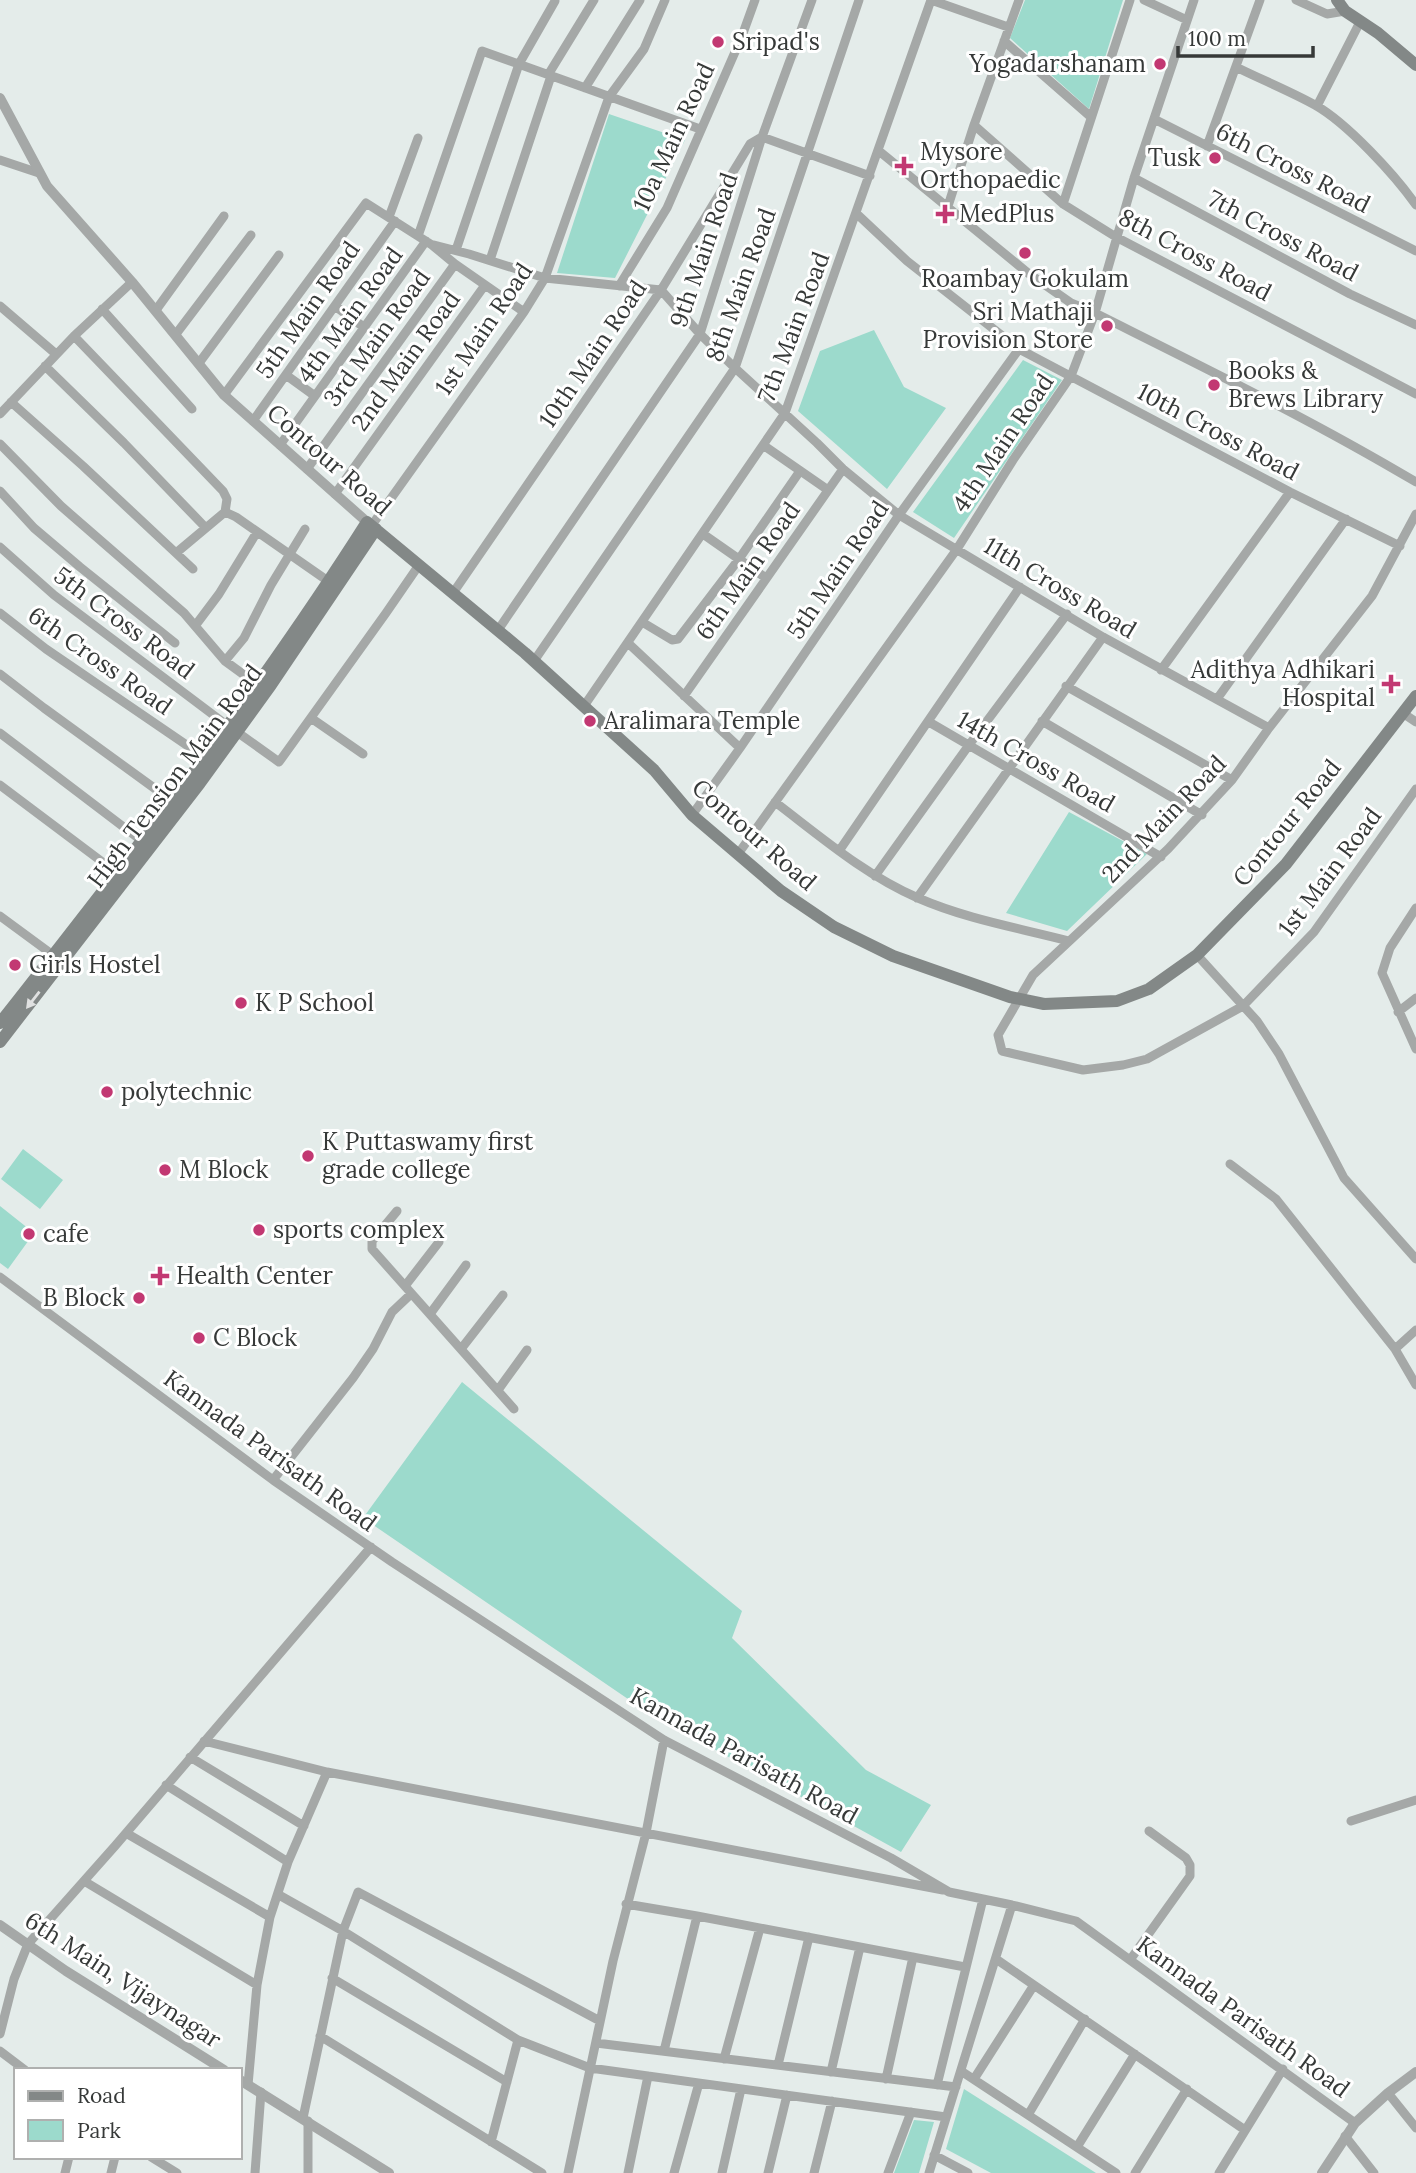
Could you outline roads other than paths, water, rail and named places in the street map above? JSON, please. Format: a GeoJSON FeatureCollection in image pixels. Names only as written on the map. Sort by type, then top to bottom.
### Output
{"type":"FeatureCollection","features":[{"type":"Feature","properties":{"kind":"main road"},"geometry":{"type":"LineString","coordinates":[[1341,5],[1416,65]]}},
{"type":"Feature","properties":{"kind":"main road"},"geometry":{"type":"LineString","coordinates":[[262,688],[328,581],[372,525]]}},
{"type":"Feature","properties":{"kind":"main road","name":"Contour Road"},"geometry":{"type":"LineString","coordinates":[[372,525],[534,661],[654,770],[692,815],[781,891],[834,927],[893,956],[1018,999],[1044,1004],[1117,1001],[1149,989],[1197,955],[1286,864],[1416,696]]}},
{"type":"Feature","properties":{"kind":"main road","name":"High Tension Main Road"},"geometry":{"type":"LineString","coordinates":[[0,1042],[262,688],[372,525]]}},
{"type":"Feature","properties":{"kind":"main road"},"geometry":{"type":"LineString","coordinates":[[0,1023],[173,801],[209,761]]}},
{"type":"Feature","properties":{"kind":"street"},"geometry":{"type":"LineString","coordinates":[[490,260],[550,75],[593,0]]}},
{"type":"Feature","properties":{"kind":"street"},"geometry":{"type":"LineString","coordinates":[[585,88],[640,0]]}},
{"type":"Feature","properties":{"kind":"street","name":"1st Main Road"},"geometry":{"type":"LineString","coordinates":[[372,525],[545,278],[609,97],[644,49],[665,0]]}},
{"type":"Feature","properties":{"kind":"street","name":"10a Main Road"},"geometry":{"type":"LineString","coordinates":[[619,286],[667,208],[755,0]]}},
{"type":"Feature","properties":{"kind":"street","name":"9th Main Road"},"geometry":{"type":"LineString","coordinates":[[498,630],[700,334],[762,137],[811,0]]}},
{"type":"Feature","properties":{"kind":"street","name":"8th Main Road"},"geometry":{"type":"LineString","coordinates":[[534,661],[735,368],[859,0]]}},
{"type":"Feature","properties":{"kind":"street"},"geometry":{"type":"LineString","coordinates":[[931,0],[1008,27]]}},
{"type":"Feature","properties":{"kind":"street","name":"7th Main Road"},"geometry":{"type":"LineString","coordinates":[[584,706],[785,413],[931,0]]}},
{"type":"Feature","properties":{"kind":"street"},"geometry":{"type":"LineString","coordinates":[[948,206],[1019,0]]}},
{"type":"Feature","properties":{"kind":"street"},"geometry":{"type":"LineString","coordinates":[[1063,204],[1129,0]]}},
{"type":"Feature","properties":{"kind":"street"},"geometry":{"type":"LineString","coordinates":[[1144,0],[1188,20]]}},
{"type":"Feature","properties":{"kind":"street","name":"4th Main Road"},"geometry":{"type":"LineString","coordinates":[[738,854],[957,549],[1013,460],[1071,376],[1095,313],[1134,178],[1194,0]]}},
{"type":"Feature","properties":{"kind":"street"},"geometry":{"type":"LineString","coordinates":[[1207,146],[1260,0]]}},
{"type":"Feature","properties":{"kind":"street"},"geometry":{"type":"LineString","coordinates":[[1296,0],[1327,14],[1341,5]]}},
{"type":"Feature","properties":{"kind":"street"},"geometry":{"type":"LineString","coordinates":[[456,250],[519,64],[555,1]]}},
{"type":"Feature","properties":{"kind":"street"},"geometry":{"type":"LineString","coordinates":[[1317,106],[1360,22]]}},
{"type":"Feature","properties":{"kind":"street"},"geometry":{"type":"LineString","coordinates":[[1004,41],[1091,117]]}},
{"type":"Feature","properties":{"kind":"street","name":"4th Main Road"},"geometry":{"type":"LineString","coordinates":[[280,445],[425,241],[482,51],[519,64]]}},
{"type":"Feature","properties":{"kind":"street"},"geometry":{"type":"LineString","coordinates":[[519,64],[700,129]]}},
{"type":"Feature","properties":{"kind":"street"},"geometry":{"type":"LineString","coordinates":[[1236,67],[1317,106],[1377,159],[1416,205]]}},
{"type":"Feature","properties":{"kind":"street","name":"Contour Road"},"geometry":{"type":"LineString","coordinates":[[0,98],[39,173],[56,198],[156,310],[224,395],[372,525]]}},
{"type":"Feature","properties":{"kind":"street","name":"6th Cross Road"},"geometry":{"type":"LineString","coordinates":[[1154,119],[1416,251]]}},
{"type":"Feature","properties":{"kind":"street","name":"8th Cross Road"},"geometry":{"type":"LineString","coordinates":[[974,125],[1063,204],[1116,236],[1416,394]]}},
{"type":"Feature","properties":{"kind":"street"},"geometry":{"type":"LineString","coordinates":[[762,137],[870,176]]}},
{"type":"Feature","properties":{"kind":"street","name":"10th Main Road"},"geometry":{"type":"LineString","coordinates":[[453,593],[661,290],[750,144],[762,137]]}},
{"type":"Feature","properties":{"kind":"street","name":"5th Main Road"},"geometry":{"type":"LineString","coordinates":[[253,421],[335,306],[392,219],[418,138]]}},
{"type":"Feature","properties":{"kind":"street"},"geometry":{"type":"LineString","coordinates":[[879,151],[1028,273],[1071,303],[1261,397],[1416,482]]}},
{"type":"Feature","properties":{"kind":"street"},"geometry":{"type":"LineString","coordinates":[[0,160],[39,173]]}},
{"type":"Feature","properties":{"kind":"street","name":"7th Cross Road"},"geometry":{"type":"LineString","coordinates":[[1134,178],[1350,294],[1416,325]]}},
{"type":"Feature","properties":{"kind":"street"},"geometry":{"type":"LineString","coordinates":[[224,395],[366,203],[425,241],[523,312]]}},
{"type":"Feature","properties":{"kind":"street","name":"10th Cross Road"},"geometry":{"type":"LineString","coordinates":[[856,214],[907,261],[1019,349],[1290,492],[1400,546]]}},
{"type":"Feature","properties":{"kind":"street"},"geometry":{"type":"LineString","coordinates":[[156,310],[225,216]]}},
{"type":"Feature","properties":{"kind":"street"},"geometry":{"type":"LineString","coordinates":[[176,334],[251,234]]}},
{"type":"Feature","properties":{"kind":"street"},"geometry":{"type":"LineString","coordinates":[[425,241],[545,278],[661,290]]}},
{"type":"Feature","properties":{"kind":"street","name":"3rd Main Road"},"geometry":{"type":"LineString","coordinates":[[307,469],[469,254]]}},
{"type":"Feature","properties":{"kind":"street"},"geometry":{"type":"LineString","coordinates":[[199,363],[279,255]]}},
{"type":"Feature","properties":{"kind":"street"},"geometry":{"type":"LineString","coordinates":[[0,414],[74,336],[132,282]]}},
{"type":"Feature","properties":{"kind":"street","name":"2nd Main Road"},"geometry":{"type":"LineString","coordinates":[[335,494],[485,285]]}},
{"type":"Feature","properties":{"kind":"street","name":"11th Cross Road"},"geometry":{"type":"LineString","coordinates":[[661,290],[735,368],[843,469],[899,515],[1103,637],[1269,728]]}},
{"type":"Feature","properties":{"kind":"street"},"geometry":{"type":"LineString","coordinates":[[0,306],[56,354]]}},
{"type":"Feature","properties":{"kind":"street"},"geometry":{"type":"LineString","coordinates":[[335,306],[365,328]]}},
{"type":"Feature","properties":{"kind":"street"},"geometry":{"type":"LineString","coordinates":[[102,309],[192,409]]}},
{"type":"Feature","properties":{"kind":"street"},"geometry":{"type":"LineString","coordinates":[[74,336],[223,491],[227,499],[225,512],[176,553]]}},
{"type":"Feature","properties":{"kind":"street","name":"5th Main Road"},"geometry":{"type":"LineString","coordinates":[[692,815],[899,515],[1019,349]]}},
{"type":"Feature","properties":{"kind":"street"},"geometry":{"type":"LineString","coordinates":[[44,366],[124,443],[205,527]]}},
{"type":"Feature","properties":{"kind":"street"},"geometry":{"type":"LineString","coordinates":[[286,375],[315,397]]}},
{"type":"Feature","properties":{"kind":"street"},"geometry":{"type":"LineString","coordinates":[[11,402],[193,569]]}},
{"type":"Feature","properties":{"kind":"street"},"geometry":{"type":"LineString","coordinates":[[0,444],[61,506],[184,613],[225,661],[262,688]]}},
{"type":"Feature","properties":{"kind":"street"},"geometry":{"type":"LineString","coordinates":[[763,445],[828,490]]}},
{"type":"Feature","properties":{"kind":"street","name":"6th Main Road"},"geometry":{"type":"LineString","coordinates":[[684,696],[843,469]]}},
{"type":"Feature","properties":{"kind":"street"},"geometry":{"type":"LineString","coordinates":[[642,622],[676,641],[739,559],[800,471]]}},
{"type":"Feature","properties":{"kind":"street"},"geometry":{"type":"LineString","coordinates":[[0,491],[43,536],[175,643]]}},
{"type":"Feature","properties":{"kind":"street"},"geometry":{"type":"LineString","coordinates":[[1161,670],[1290,492]]}},
{"type":"Feature","properties":{"kind":"street"},"geometry":{"type":"LineString","coordinates":[[225,512],[328,581]]}},
{"type":"Feature","properties":{"kind":"street","name":"2nd Main Road"},"geometry":{"type":"LineString","coordinates":[[1018,999],[1033,975],[1161,857],[1233,780],[1269,728],[1372,596],[1416,514]]}},
{"type":"Feature","properties":{"kind":"street"},"geometry":{"type":"LineString","coordinates":[[1217,699],[1346,519]]}},
{"type":"Feature","properties":{"kind":"street"},"geometry":{"type":"LineString","coordinates":[[225,661],[244,638],[305,528]]}},
{"type":"Feature","properties":{"kind":"street"},"geometry":{"type":"LineString","coordinates":[[195,626],[219,594],[257,532]]}},
{"type":"Feature","properties":{"kind":"street"},"geometry":{"type":"LineString","coordinates":[[703,534],[766,578]]}},
{"type":"Feature","properties":{"kind":"street","name":"5th Cross Road"},"geometry":{"type":"LineString","coordinates":[[0,547],[54,595],[279,762],[311,718]]}},
{"type":"Feature","properties":{"kind":"street"},"geometry":{"type":"LineString","coordinates":[[363,754],[311,718],[419,565]]}},
{"type":"Feature","properties":{"kind":"street"},"geometry":{"type":"LineString","coordinates":[[839,851],[1020,587]]}},
{"type":"Feature","properties":{"kind":"street","name":"6th Cross Road"},"geometry":{"type":"LineString","coordinates":[[0,612],[46,649],[209,761]]}},
{"type":"Feature","properties":{"kind":"street"},"geometry":{"type":"LineString","coordinates":[[875,876],[1066,614]]}},
{"type":"Feature","properties":{"kind":"street"},"geometry":{"type":"LineString","coordinates":[[917,898],[1103,637]]}},
{"type":"Feature","properties":{"kind":"street"},"geometry":{"type":"LineString","coordinates":[[628,643],[740,748]]}},
{"type":"Feature","properties":{"kind":"street"},"geometry":{"type":"LineString","coordinates":[[0,674],[173,801]]}},
{"type":"Feature","properties":{"kind":"street"},"geometry":{"type":"LineString","coordinates":[[1066,686],[1233,780]]}},
{"type":"Feature","properties":{"kind":"street"},"geometry":{"type":"LineString","coordinates":[[1404,714],[1416,722]]}},
{"type":"Feature","properties":{"kind":"street"},"geometry":{"type":"LineString","coordinates":[[1042,721],[1202,814]]}},
{"type":"Feature","properties":{"kind":"street","name":"14th Cross Road"},"geometry":{"type":"LineString","coordinates":[[929,722],[1161,857]]}},
{"type":"Feature","properties":{"kind":"street"},"geometry":{"type":"LineString","coordinates":[[0,733],[142,841]]}},
{"type":"Feature","properties":{"kind":"street"},"geometry":{"type":"LineString","coordinates":[[0,785],[117,873]]}},
{"type":"Feature","properties":{"kind":"street","name":"1st Main Road"},"geometry":{"type":"LineString","coordinates":[[1018,999],[998,1035],[1002,1051],[1083,1070],[1147,1059],[1243,1006],[1314,932],[1416,789]]}},
{"type":"Feature","properties":{"kind":"street"},"geometry":{"type":"LineString","coordinates":[[775,802],[875,876],[917,898],[954,912],[1069,941]]}},
{"type":"Feature","properties":{"kind":"street"},"geometry":{"type":"LineString","coordinates":[[1416,908],[1390,948],[1382,974],[1416,1049]]}},
{"type":"Feature","properties":{"kind":"street"},"geometry":{"type":"LineString","coordinates":[[0,916],[53,955]]}},
{"type":"Feature","properties":{"kind":"street"},"geometry":{"type":"LineString","coordinates":[[1197,955],[1257,1021],[1279,1054],[1344,1178],[1416,1259]]}},
{"type":"Feature","properties":{"kind":"street"},"geometry":{"type":"LineString","coordinates":[[1398,1012],[1416,998]]}},
{"type":"Feature","properties":{"kind":"street"},"geometry":{"type":"LineString","coordinates":[[1230,1164],[1276,1199],[1395,1349],[1416,1385]]}},
{"type":"Feature","properties":{"kind":"street"},"geometry":{"type":"LineString","coordinates":[[397,1211],[371,1245],[372,1249],[514,1409]]}},
{"type":"Feature","properties":{"kind":"street"},"geometry":{"type":"LineString","coordinates":[[273,1480],[353,1378],[373,1349],[392,1312],[439,1242]]}},
{"type":"Feature","properties":{"kind":"street"},"geometry":{"type":"LineString","coordinates":[[430,1314],[466,1265]]}},
{"type":"Feature","properties":{"kind":"street","name":"Kannada Parisath Road"},"geometry":{"type":"LineString","coordinates":[[0,1277],[273,1480],[664,1740],[891,1857],[949,1892],[1076,1921],[1355,2123]]}},
{"type":"Feature","properties":{"kind":"street"},"geometry":{"type":"LineString","coordinates":[[461,1349],[503,1295]]}},
{"type":"Feature","properties":{"kind":"street"},"geometry":{"type":"LineString","coordinates":[[1395,1349],[1416,1330]]}},
{"type":"Feature","properties":{"kind":"street"},"geometry":{"type":"LineString","coordinates":[[498,1390],[527,1350]]}},
{"type":"Feature","properties":{"kind":"street"},"geometry":{"type":"LineString","coordinates":[[0,2034],[14,1979],[28,1944],[370,1547]]}},
{"type":"Feature","properties":{"kind":"street"},"geometry":{"type":"LineString","coordinates":[[568,2173],[626,1905],[646,1833],[664,1740]]}},
{"type":"Feature","properties":{"kind":"street"},"geometry":{"type":"LineString","coordinates":[[204,1741],[327,1772],[949,1892]]}},
{"type":"Feature","properties":{"kind":"street"},"geometry":{"type":"LineString","coordinates":[[191,1757],[304,1826]]}},
{"type":"Feature","properties":{"kind":"street"},"geometry":{"type":"LineString","coordinates":[[327,1772],[288,1862],[270,1917],[257,1985],[244,2082],[389,2173]]}},
{"type":"Feature","properties":{"kind":"street"},"geometry":{"type":"LineString","coordinates":[[166,1785],[288,1862]]}},
{"type":"Feature","properties":{"kind":"street"},"geometry":{"type":"LineString","coordinates":[[1351,1821],[1416,1800]]}},
{"type":"Feature","properties":{"kind":"street"},"geometry":{"type":"LineString","coordinates":[[1130,1960],[1191,1876],[1191,1865],[1186,1858],[1149,1831]]}},
{"type":"Feature","properties":{"kind":"street"},"geometry":{"type":"LineString","coordinates":[[126,1832],[270,1917]]}},
{"type":"Feature","properties":{"kind":"street"},"geometry":{"type":"LineString","coordinates":[[84,1881],[257,1985]]}},
{"type":"Feature","properties":{"kind":"street"},"geometry":{"type":"LineString","coordinates":[[308,2173],[305,2120],[332,1978],[343,1931],[358,1892],[600,2021]]}},
{"type":"Feature","properties":{"kind":"street"},"geometry":{"type":"LineString","coordinates":[[279,1895],[343,1931],[518,2040],[590,2068],[946,2117]]}},
{"type":"Feature","properties":{"kind":"street"},"geometry":{"type":"LineString","coordinates":[[937,2085],[983,1899]]}},
{"type":"Feature","properties":{"kind":"street"},"geometry":{"type":"LineString","coordinates":[[626,1905],[965,1967]]}},
{"type":"Feature","properties":{"kind":"street"},"geometry":{"type":"LineString","coordinates":[[929,2173],[1012,1905]]}},
{"type":"Feature","properties":{"kind":"street"},"geometry":{"type":"LineString","coordinates":[[664,2051],[697,1916]]}},
{"type":"Feature","properties":{"kind":"street","name":"6th Main, Vijaynagar"},"geometry":{"type":"LineString","coordinates":[[0,1925],[66,1971],[221,2068]]}},
{"type":"Feature","properties":{"kind":"street"},"geometry":{"type":"LineString","coordinates":[[724,2059],[760,1928]]}},
{"type":"Feature","properties":{"kind":"street"},"geometry":{"type":"LineString","coordinates":[[778,2065],[808,1937]]}},
{"type":"Feature","properties":{"kind":"street"},"geometry":{"type":"LineString","coordinates":[[831,2072],[860,1947]]}},
{"type":"Feature","properties":{"kind":"street"},"geometry":{"type":"LineString","coordinates":[[886,2079],[913,1957]]}},
{"type":"Feature","properties":{"kind":"street"},"geometry":{"type":"LineString","coordinates":[[996,1959],[1245,2130]]}},
{"type":"Feature","properties":{"kind":"street"},"geometry":{"type":"LineString","coordinates":[[332,1978],[507,2082]]}},
{"type":"Feature","properties":{"kind":"street"},"geometry":{"type":"LineString","coordinates":[[974,2079],[1034,1985]]}},
{"type":"Feature","properties":{"kind":"street"},"geometry":{"type":"LineString","coordinates":[[1028,2115],[1084,2019]]}},
{"type":"Feature","properties":{"kind":"street"},"geometry":{"type":"LineString","coordinates":[[320,2036],[542,2173]]}},
{"type":"Feature","properties":{"kind":"street"},"geometry":{"type":"LineString","coordinates":[[491,2142],[518,2040]]}},
{"type":"Feature","properties":{"kind":"street"},"geometry":{"type":"LineString","coordinates":[[596,2043],[956,2087]]}},
{"type":"Feature","properties":{"kind":"street"},"geometry":{"type":"LineString","coordinates":[[0,2051],[22,2068]]}},
{"type":"Feature","properties":{"kind":"street"},"geometry":{"type":"LineString","coordinates":[[1077,2147],[1135,2054]]}},
{"type":"Feature","properties":{"kind":"street"},"geometry":{"type":"LineString","coordinates":[[1219,2173],[1283,2069]]}},
{"type":"Feature","properties":{"kind":"street"},"geometry":{"type":"LineString","coordinates":[[961,2071],[1116,2173]]}},
{"type":"Feature","properties":{"kind":"street"},"geometry":{"type":"LineString","coordinates":[[1322,2173],[1355,2123],[1416,2072]]}},
{"type":"Feature","properties":{"kind":"street"},"geometry":{"type":"LineString","coordinates":[[628,2173],[648,2076]]}},
{"type":"Feature","properties":{"kind":"street"},"geometry":{"type":"LineString","coordinates":[[674,2173],[699,2083]]}},
{"type":"Feature","properties":{"kind":"street"},"geometry":{"type":"LineString","coordinates":[[722,2173],[741,2089]]}},
{"type":"Feature","properties":{"kind":"street"},"geometry":{"type":"LineString","coordinates":[[1135,2173],[1186,2089]]}},
{"type":"Feature","properties":{"kind":"street"},"geometry":{"type":"LineString","coordinates":[[255,2173],[261,2092]]}},
{"type":"Feature","properties":{"kind":"street"},"geometry":{"type":"LineString","coordinates":[[1388,2093],[1416,2128]]}},
{"type":"Feature","properties":{"kind":"street"},"geometry":{"type":"LineString","coordinates":[[768,2173],[787,2095]]}},
{"type":"Feature","properties":{"kind":"street"},"geometry":{"type":"LineString","coordinates":[[814,2173],[832,2101]]}},
{"type":"Feature","properties":{"kind":"street"},"geometry":{"type":"LineString","coordinates":[[888,2173],[911,2112]]}},
{"type":"Feature","properties":{"kind":"street"},"geometry":{"type":"LineString","coordinates":[[1345,2136],[1374,2173]]}},
{"type":"Feature","properties":{"kind":"street"},"geometry":{"type":"LineString","coordinates":[[934,2155],[968,2173]]}},
{"type":"Feature","properties":{"kind":"street"},"geometry":{"type":"LineString","coordinates":[[154,2159],[177,2173]]}},
{"type":"Feature","properties":{"kind":"place","name":"Sripad's"},"geometry":{"type":"Point","coordinates":[718,42]}},
{"type":"Feature","properties":{"kind":"place","name":"Yogadarshanam"},"geometry":{"type":"Point","coordinates":[1160,64]}},
{"type":"Feature","properties":{"kind":"place","name":"Tusk"},"geometry":{"type":"Point","coordinates":[1215,158]}},
{"type":"Feature","properties":{"kind":"place","name":"Mysore Orthopaedic"},"geometry":{"type":"Point","coordinates":[904,166]}},
{"type":"Feature","properties":{"kind":"place","name":"MedPlus"},"geometry":{"type":"Point","coordinates":[945,214]}},
{"type":"Feature","properties":{"kind":"place","name":"Roambay Gokulam"},"geometry":{"type":"Point","coordinates":[1025,253]}},
{"type":"Feature","properties":{"kind":"place","name":"Sri Mathaji Provision Store"},"geometry":{"type":"Point","coordinates":[1107,326]}},
{"type":"Feature","properties":{"kind":"place","name":"Books & Brews Library"},"geometry":{"type":"Point","coordinates":[1214,385]}},
{"type":"Feature","properties":{"kind":"place","name":"Adithya Adhikari Hospital"},"geometry":{"type":"Point","coordinates":[1391,684]}},
{"type":"Feature","properties":{"kind":"place","name":"Aralimara Temple"},"geometry":{"type":"Point","coordinates":[590,721]}},
{"type":"Feature","properties":{"kind":"place","name":"Girls Hostel"},"geometry":{"type":"Point","coordinates":[15,965]}},
{"type":"Feature","properties":{"kind":"place","name":"K P School"},"geometry":{"type":"Point","coordinates":[241,1003]}},
{"type":"Feature","properties":{"kind":"place","name":"polytechnic"},"geometry":{"type":"Point","coordinates":[107,1092]}},
{"type":"Feature","properties":{"kind":"place","name":"K Puttaswamy first grade college"},"geometry":{"type":"Point","coordinates":[308,1156]}},
{"type":"Feature","properties":{"kind":"place","name":"M Block"},"geometry":{"type":"Point","coordinates":[165,1170]}},
{"type":"Feature","properties":{"kind":"place","name":"sports complex"},"geometry":{"type":"Point","coordinates":[259,1230]}},
{"type":"Feature","properties":{"kind":"place","name":"cafe"},"geometry":{"type":"Point","coordinates":[29,1234]}},
{"type":"Feature","properties":{"kind":"place","name":"Health Center"},"geometry":{"type":"Point","coordinates":[160,1276]}},
{"type":"Feature","properties":{"kind":"place","name":"B Block"},"geometry":{"type":"Point","coordinates":[139,1298]}},
{"type":"Feature","properties":{"kind":"place","name":"C Block"},"geometry":{"type":"Point","coordinates":[199,1338]}}]}
